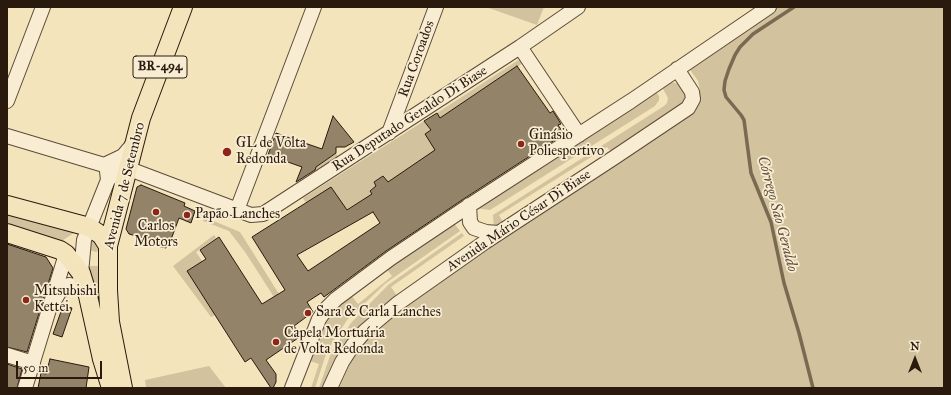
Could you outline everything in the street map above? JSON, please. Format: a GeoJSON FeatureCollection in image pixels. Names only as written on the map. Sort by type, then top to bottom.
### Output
{"type":"FeatureCollection","features":[{"type":"Feature","properties":{"kind":"main road","name":"Avenida 7 de Setembro"},"geometry":{"type":"LineString","coordinates":[[123,383],[110,322],[108,246],[129,170],[136,136],[183,7]]}},
{"type":"Feature","properties":{"kind":"main road"},"geometry":{"type":"LineString","coordinates":[[7,205],[88,228],[101,235],[108,246]]}},
{"type":"Feature","properties":{"kind":"main road"},"geometry":{"type":"LineString","coordinates":[[7,233],[52,247],[66,254],[81,273]]}},
{"type":"Feature","properties":{"kind":"main road","name":"Avenida 7 de Setembro"},"geometry":{"type":"LineString","coordinates":[[81,273],[88,296],[102,359],[111,388]]}},
{"type":"Feature","properties":{"kind":"street"},"geometry":{"type":"LineString","coordinates":[[7,101],[43,7]]}},
{"type":"Feature","properties":{"kind":"street"},"geometry":{"type":"LineString","coordinates":[[237,210],[314,7]]}},
{"type":"Feature","properties":{"kind":"street","name":"Rua Coroados"},"geometry":{"type":"LineString","coordinates":[[389,133],[436,7]]}},
{"type":"Feature","properties":{"kind":"street"},"geometry":{"type":"LineString","coordinates":[[553,24],[559,7]]}},
{"type":"Feature","properties":{"kind":"street","name":"Rua Deputado Geraldo Di Biase"},"geometry":{"type":"LineString","coordinates":[[129,170],[142,173],[251,215],[263,214],[520,47],[578,7]]}},
{"type":"Feature","properties":{"kind":"street"},"geometry":{"type":"LineString","coordinates":[[292,388],[319,319],[331,303],[391,258],[579,135],[769,7]]}},
{"type":"Feature","properties":{"kind":"street"},"geometry":{"type":"LineString","coordinates":[[520,47],[579,135]]}},
{"type":"Feature","properties":{"kind":"street","name":"Avenida Mário César Di Biase"},"geometry":{"type":"LineString","coordinates":[[330,388],[345,356],[365,331],[415,291],[498,233],[688,108],[693,100],[692,92],[678,69]]}},
{"type":"Feature","properties":{"kind":"street"},"geometry":{"type":"LineString","coordinates":[[7,136],[104,165],[123,156],[136,136]]}},
{"type":"Feature","properties":{"kind":"street"},"geometry":{"type":"LineString","coordinates":[[104,165],[107,171],[108,180],[118,173],[129,170]]}},
{"type":"Feature","properties":{"kind":"street","name":"Avenida 7 de Setembro"},"geometry":{"type":"LineString","coordinates":[[81,273],[84,240],[108,180]]}},
{"type":"Feature","properties":{"kind":"street"},"geometry":{"type":"LineString","coordinates":[[470,205],[470,222],[474,228],[486,232],[498,233]]}},
{"type":"Feature","properties":{"kind":"street"},"geometry":{"type":"LineString","coordinates":[[25,388],[66,254]]}},
{"type":"Feature","properties":{"kind":"street"},"geometry":{"type":"LineString","coordinates":[[50,309],[59,293],[66,286],[73,285],[80,287],[88,296]]}},
{"type":"Feature","properties":{"kind":"street"},"geometry":{"type":"LineString","coordinates":[[7,355],[33,363]]}},
{"type":"Feature","properties":{"kind":"street","name":"Avenida 7 de Setembro"},"geometry":{"type":"LineString","coordinates":[[102,359],[103,388]]}},
{"type":"Feature","properties":{"kind":"shaded area"},"geometry":{"type":"Polygon","coordinates":[[[486,7],[544,7],[537,25],[486,7]]]}},
{"type":"Feature","properties":{"kind":"shaded area"},"geometry":{"type":"Polygon","coordinates":[[[778,7],[944,7],[944,388],[339,388],[352,359],[364,342],[377,329],[423,292],[696,108],[700,99],[700,90],[698,81],[688,67],[778,7]]]}},
{"type":"Feature","properties":{"kind":"shaded area"},"geometry":{"type":"Polygon","coordinates":[[[520,59],[523,63],[440,118],[437,113],[520,59]]]}},
{"type":"Feature","properties":{"kind":"shaded area"},"geometry":{"type":"Polygon","coordinates":[[[671,82],[680,84],[687,92],[686,103],[613,154],[607,147],[499,215],[504,224],[494,228],[493,215],[664,106],[667,103],[668,98],[662,87],[671,82]]]}},
{"type":"Feature","properties":{"kind":"shaded area"},"geometry":{"type":"Polygon","coordinates":[[[656,92],[659,96],[659,100],[655,106],[490,210],[475,208],[656,92]]]}},
{"type":"Feature","properties":{"kind":"shaded area"},"geometry":{"type":"Polygon","coordinates":[[[424,121],[431,130],[425,134],[429,140],[441,147],[388,183],[383,176],[374,182],[378,189],[374,188],[370,190],[372,194],[347,210],[331,187],[306,203],[303,198],[424,121]]]}},
{"type":"Feature","properties":{"kind":"shaded area"},"geometry":{"type":"Polygon","coordinates":[[[336,153],[339,158],[312,176],[316,167],[336,153]]]}},
{"type":"Feature","properties":{"kind":"shaded area"},"geometry":{"type":"Polygon","coordinates":[[[7,206],[77,231],[57,244],[7,229],[7,206]]]}},
{"type":"Feature","properties":{"kind":"shaded area"},"geometry":{"type":"Polygon","coordinates":[[[204,217],[240,232],[279,294],[274,297],[245,252],[229,231],[203,221],[204,217]]]}},
{"type":"Feature","properties":{"kind":"shaded area"},"geometry":{"type":"Polygon","coordinates":[[[453,222],[460,231],[386,283],[347,320],[327,351],[315,388],[311,388],[319,364],[307,360],[325,318],[351,295],[358,304],[392,276],[385,267],[453,222]]]}},
{"type":"Feature","properties":{"kind":"shaded area"},"geometry":{"type":"Polygon","coordinates":[[[462,233],[464,236],[391,287],[398,297],[326,388],[319,388],[331,353],[351,323],[388,285],[462,233]]]}},
{"type":"Feature","properties":{"kind":"shaded area"},"geometry":{"type":"Polygon","coordinates":[[[214,235],[216,238],[196,252],[202,261],[215,315],[211,317],[173,266],[214,235]]]}},
{"type":"Feature","properties":{"kind":"shaded area"},"geometry":{"type":"Polygon","coordinates":[[[94,238],[100,250],[96,252],[89,250],[88,241],[94,238]]]}},
{"type":"Feature","properties":{"kind":"shaded area"},"geometry":{"type":"Polygon","coordinates":[[[85,266],[100,266],[109,341],[85,266]]]}},
{"type":"Feature","properties":{"kind":"shaded area"},"geometry":{"type":"Polygon","coordinates":[[[209,366],[226,388],[146,388],[145,380],[209,366]]]}},
{"type":"Feature","properties":{"kind":"building"},"geometry":{"type":"Polygon","coordinates":[[[517,66],[550,113],[553,111],[561,124],[558,125],[564,134],[386,251],[324,297],[321,293],[307,302],[313,312],[294,326],[301,336],[266,360],[276,374],[276,382],[273,388],[271,388],[251,358],[245,362],[187,271],[206,259],[200,250],[219,237],[262,304],[285,290],[252,237],[331,187],[347,210],[372,194],[370,191],[376,186],[374,182],[383,176],[388,182],[435,150],[425,134],[431,130],[424,121],[437,113],[440,118],[517,66]],[[373,212],[297,255],[308,271],[380,223],[373,212]]]}},
{"type":"Feature","properties":{"kind":"building"},"geometry":{"type":"Polygon","coordinates":[[[333,116],[354,142],[345,147],[336,147],[336,153],[316,167],[315,170],[296,182],[302,167],[268,155],[276,133],[322,149],[333,116]]]}},
{"type":"Feature","properties":{"kind":"building","name":"Carlos Motors"},"geometry":{"type":"Polygon","coordinates":[[[141,185],[185,203],[184,206],[195,211],[191,223],[179,218],[169,245],[167,245],[166,248],[158,246],[159,242],[129,234],[126,229],[137,187],[141,185]]]}},
{"type":"Feature","properties":{"kind":"building","name":"Mitsubishi Kettei"},"geometry":{"type":"Polygon","coordinates":[[[7,244],[46,257],[53,268],[27,352],[7,347],[7,244]]]}},
{"type":"Feature","properties":{"kind":"building"},"geometry":{"type":"Polygon","coordinates":[[[63,306],[72,308],[62,337],[53,334],[63,306]]]}},
{"type":"Feature","properties":{"kind":"building"},"geometry":{"type":"Polygon","coordinates":[[[50,359],[89,367],[86,388],[38,388],[41,373],[46,374],[50,359]]]}},
{"type":"Feature","properties":{"kind":"building"},"geometry":{"type":"Polygon","coordinates":[[[7,364],[22,369],[17,388],[7,388],[7,364]]]}},
{"type":"Feature","properties":{"kind":"waterway","name":"Córrego São Geraldo"},"geometry":{"type":"LineString","coordinates":[[794,7],[753,34],[740,47],[729,69],[724,90],[726,97],[744,120],[751,173],[771,222],[784,283],[813,388]]}},
{"type":"Feature","properties":{"kind":"place","name":"Ginásio Poliesportivo"},"geometry":{"type":"Point","coordinates":[521,144]}},
{"type":"Feature","properties":{"kind":"place","name":"GL de Volta Redonda"},"geometry":{"type":"Point","coordinates":[227,152]}},
{"type":"Feature","properties":{"kind":"place","name":"Carlos Motors"},"geometry":{"type":"Point","coordinates":[156,212]}},
{"type":"Feature","properties":{"kind":"place","name":"Papão Lanches"},"geometry":{"type":"Point","coordinates":[187,215]}},
{"type":"Feature","properties":{"kind":"place","name":"Mitsubishi Kettei"},"geometry":{"type":"Point","coordinates":[26,300]}},
{"type":"Feature","properties":{"kind":"place","name":"Sara & Carla Lanches"},"geometry":{"type":"Point","coordinates":[308,313]}},
{"type":"Feature","properties":{"kind":"place","name":"Capela Mortuária de Volta Redonda"},"geometry":{"type":"Point","coordinates":[276,342]}}]}
